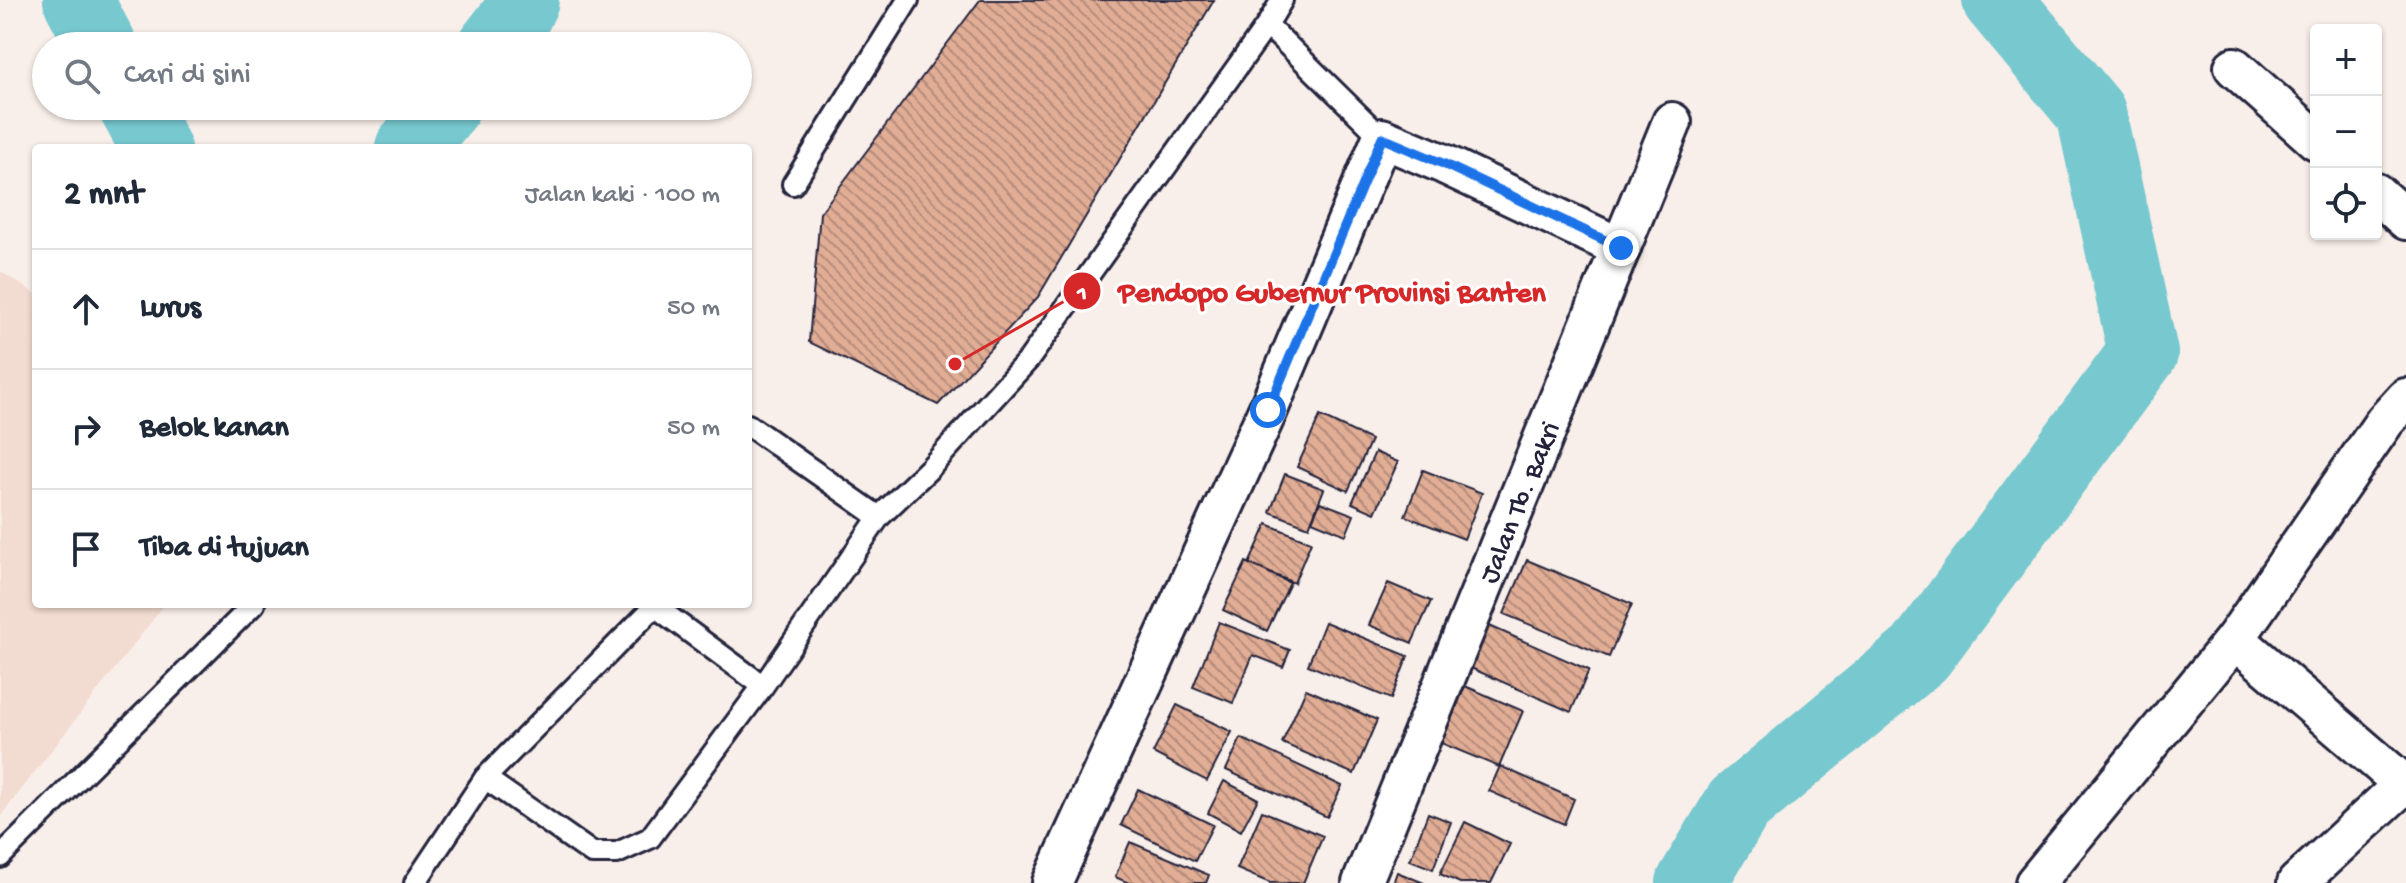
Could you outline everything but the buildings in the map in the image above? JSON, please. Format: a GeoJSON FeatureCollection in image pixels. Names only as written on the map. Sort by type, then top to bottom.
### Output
{"type":"FeatureCollection","features":[{"type":"Feature","properties":{"kind":"street"},"geometry":{"type":"LineString","coordinates":[[2234,67],[2310,135]]}},
{"type":"Feature","properties":{"kind":"street","name":"Jalan Tb. Bakri"},"geometry":{"type":"LineString","coordinates":[[1362,883],[1672,122]]}},
{"type":"Feature","properties":{"kind":"street"},"geometry":{"type":"LineString","coordinates":[[1052,883],[1268,410],[1382,138],[1621,248]]}},
{"type":"Feature","properties":{"kind":"street"},"geometry":{"type":"LineString","coordinates":[[2382,198],[2406,220]]}},
{"type":"Feature","properties":{"kind":"street"},"geometry":{"type":"LineString","coordinates":[[2035,883],[2235,639],[2385,421],[2406,398]]}},
{"type":"Feature","properties":{"kind":"street"},"geometry":{"type":"LineString","coordinates":[[2235,639],[2405,785],[2297,883]]}},
{"type":"Feature","properties":{"kind":"lane"},"geometry":{"type":"LineString","coordinates":[[793,184],[908,0]]}},
{"type":"Feature","properties":{"kind":"lane"},"geometry":{"type":"LineString","coordinates":[[485,778],[592,853],[617,853],[650,838],[763,686],[879,517],[929,469],[1029,359],[1282,0]]}},
{"type":"Feature","properties":{"kind":"lane"},"geometry":{"type":"LineString","coordinates":[[1267,25],[1382,138]]}},
{"type":"Feature","properties":{"kind":"lane"},"geometry":{"type":"LineString","coordinates":[[752,428],[879,517]]}},
{"type":"Feature","properties":{"kind":"lane"},"geometry":{"type":"LineString","coordinates":[[0,857],[250,608]]}},
{"type":"Feature","properties":{"kind":"lane"},"geometry":{"type":"LineString","coordinates":[[415,883],[485,778],[655,608]]}},
{"type":"Feature","properties":{"kind":"lane"},"geometry":{"type":"LineString","coordinates":[[660,608],[763,686]]}},
{"type":"Feature","properties":{"kind":"shaded area"},"geometry":{"type":"Polygon","coordinates":[[[0,271],[32,291],[32,608],[162,608],[0,817],[0,271]]]}},
{"type":"Feature","properties":{"kind":"waterway"},"geometry":{"type":"LineString","coordinates":[[78,0],[95,32]]}},
{"type":"Feature","properties":{"kind":"waterway"},"geometry":{"type":"LineString","coordinates":[[504,32],[524,0]]}},
{"type":"Feature","properties":{"kind":"waterway"},"geometry":{"type":"LineString","coordinates":[[1691,883],[1738,805],[1920,654],[2143,353],[2091,113],[1997,0]]}},
{"type":"Feature","properties":{"kind":"waterway"},"geometry":{"type":"LineString","coordinates":[[141,120],[154,144]]}},
{"type":"Feature","properties":{"kind":"waterway"},"geometry":{"type":"LineString","coordinates":[[413,144],[434,120]]}},
{"type":"Feature","properties":{"kind":"place","name":"Pendopo Gubernur Provinsi Banten"},"geometry":{"type":"Point","coordinates":[955,364]}},
{"type":"Feature","properties":{"kind":"route"},"geometry":{"type":"LineString","coordinates":[[1268,410],[1382,138],[1621,248]]}}]}
